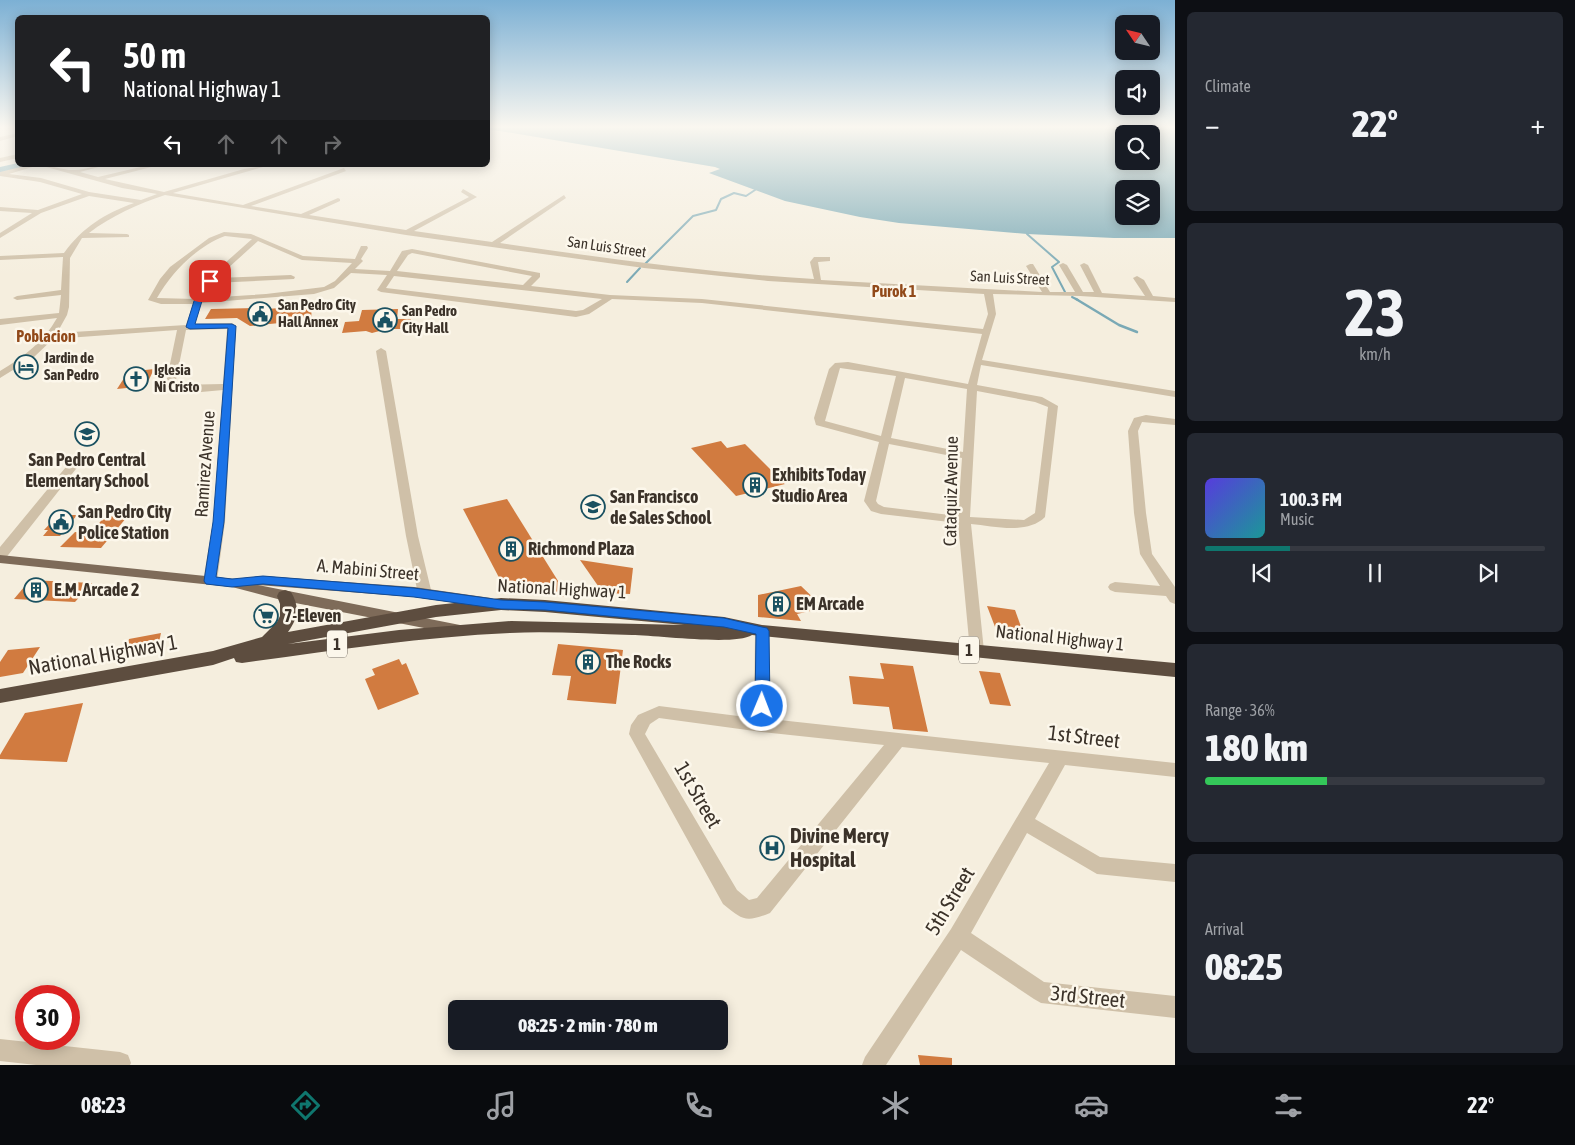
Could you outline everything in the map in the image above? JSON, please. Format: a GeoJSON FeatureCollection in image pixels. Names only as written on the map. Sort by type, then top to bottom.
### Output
{"type":"FeatureCollection","features":[{"type":"Feature","properties":{"kind":"highway"},"geometry":{"type":"LineString","coordinates":[[268,642],[281,630],[289,617],[289,605],[285,596]]}},
{"type":"Feature","properties":{"kind":"highway","name":"National Highway 1"},"geometry":{"type":"LineString","coordinates":[[0,696],[213,658],[268,642],[436,611],[501,604],[545,606],[724,622],[762,631],[1175,670]]}},
{"type":"Feature","properties":{"kind":"highway","name":"National Highway 1"},"geometry":{"type":"LineString","coordinates":[[213,658],[253,656],[399,636],[460,630],[565,627],[724,634],[762,631]]}},
{"type":"Feature","properties":{"kind":"main road","name":"A. Mabini Street"},"geometry":{"type":"LineString","coordinates":[[0,558],[232,583],[285,596],[460,630]]}},
{"type":"Feature","properties":{"kind":"main road","name":"A. Mabini Street"},"geometry":{"type":"LineString","coordinates":[[232,583],[263,580],[425,594],[501,604]]}},
{"type":"Feature","properties":{"kind":"street"},"geometry":{"type":"LineString","coordinates":[[19,177],[42,180],[88,194],[141,202]]}},
{"type":"Feature","properties":{"kind":"street","name":"San Luis Street"},"geometry":{"type":"LineString","coordinates":[[91,177],[162,193],[406,233],[644,266],[818,282],[1175,300]]}},
{"type":"Feature","properties":{"kind":"street"},"geometry":{"type":"LineString","coordinates":[[99,179],[108,177]]}},
{"type":"Feature","properties":{"kind":"street"},"geometry":{"type":"LineString","coordinates":[[0,375],[36,351],[51,336],[63,315],[67,255],[74,242],[114,214],[141,202],[162,193],[223,177]]}},
{"type":"Feature","properties":{"kind":"street"},"geometry":{"type":"LineString","coordinates":[[242,206],[325,177]]}},
{"type":"Feature","properties":{"kind":"street"},"geometry":{"type":"LineString","coordinates":[[406,233],[474,197],[463,191]]}},
{"type":"Feature","properties":{"kind":"street"},"geometry":{"type":"LineString","coordinates":[[0,236],[39,212],[88,194]]}},
{"type":"Feature","properties":{"kind":"street"},"geometry":{"type":"LineString","coordinates":[[493,245],[564,197]]}},
{"type":"Feature","properties":{"kind":"street"},"geometry":{"type":"LineString","coordinates":[[302,216],[338,200]]}},
{"type":"Feature","properties":{"kind":"street"},"geometry":{"type":"LineString","coordinates":[[0,209],[39,212]]}},
{"type":"Feature","properties":{"kind":"street"},"geometry":{"type":"LineString","coordinates":[[300,268],[296,257],[256,239],[236,234],[224,234],[211,238],[173,269],[164,279],[152,300],[159,302],[198,301],[275,296],[327,289],[359,261],[364,248]]}},
{"type":"Feature","properties":{"kind":"street"},"geometry":{"type":"LineString","coordinates":[[82,235],[127,236]]}},
{"type":"Feature","properties":{"kind":"street"},"geometry":{"type":"LineString","coordinates":[[227,387],[201,389],[170,388],[186,327],[198,301],[210,281],[256,239]]}},
{"type":"Feature","properties":{"kind":"street"},"geometry":{"type":"LineString","coordinates":[[524,289],[536,277],[536,274],[416,251],[405,253],[381,290],[572,314],[586,312],[610,298]]}},
{"type":"Feature","properties":{"kind":"street"},"geometry":{"type":"LineString","coordinates":[[0,258],[67,255]]}},
{"type":"Feature","properties":{"kind":"street"},"geometry":{"type":"LineString","coordinates":[[818,282],[814,262],[817,259],[827,259]]}},
{"type":"Feature","properties":{"kind":"street"},"geometry":{"type":"LineString","coordinates":[[210,281],[359,261]]}},
{"type":"Feature","properties":{"kind":"street"},"geometry":{"type":"LineString","coordinates":[[1063,265],[1080,294]]}},
{"type":"Feature","properties":{"kind":"street"},"geometry":{"type":"LineString","coordinates":[[1084,265],[1099,295]]}},
{"type":"Feature","properties":{"kind":"street"},"geometry":{"type":"LineString","coordinates":[[1030,266],[1047,294]]}},
{"type":"Feature","properties":{"kind":"street"},"geometry":{"type":"LineString","coordinates":[[275,296],[300,268]]}},
{"type":"Feature","properties":{"kind":"street"},"geometry":{"type":"LineString","coordinates":[[349,271],[391,273],[610,298],[695,300],[974,329],[986,332]]}},
{"type":"Feature","properties":{"kind":"street"},"geometry":{"type":"LineString","coordinates":[[1137,278],[1150,298]]}},
{"type":"Feature","properties":{"kind":"street","name":"Cataquiz Avenue"},"geometry":{"type":"LineString","coordinates":[[977,651],[964,520],[972,387],[992,314],[988,291]]}},
{"type":"Feature","properties":{"kind":"street"},"geometry":{"type":"LineString","coordinates":[[17,298],[66,292]]}},
{"type":"Feature","properties":{"kind":"street"},"geometry":{"type":"LineString","coordinates":[[0,322],[63,315]]}},
{"type":"Feature","properties":{"kind":"street","name":"Ramirez Avenue"},"geometry":{"type":"LineString","coordinates":[[186,327],[232,326],[219,522],[210,581]]}},
{"type":"Feature","properties":{"kind":"street"},"geometry":{"type":"LineString","coordinates":[[51,336],[186,327]]}},
{"type":"Feature","properties":{"kind":"street"},"geometry":{"type":"LineString","coordinates":[[381,351],[412,536],[425,594]]}},
{"type":"Feature","properties":{"kind":"street"},"geometry":{"type":"LineString","coordinates":[[978,362],[1175,394]]}},
{"type":"Feature","properties":{"kind":"street"},"geometry":{"type":"LineString","coordinates":[[901,374],[885,440],[870,501],[874,508],[884,511],[964,520],[1026,524],[1039,518],[1054,409],[1050,403],[1038,399],[901,374],[838,365],[834,369],[819,418],[820,423],[885,440],[968,456]]}},
{"type":"Feature","properties":{"kind":"street"},"geometry":{"type":"LineString","coordinates":[[1173,594],[1146,554],[1140,513],[1133,431],[1138,420],[1146,418],[1175,422]]}},
{"type":"Feature","properties":{"kind":"street"},"geometry":{"type":"LineString","coordinates":[[0,558],[80,458]]}},
{"type":"Feature","properties":{"kind":"street"},"geometry":{"type":"LineString","coordinates":[[1115,586],[1173,594]]}},
{"type":"Feature","properties":{"kind":"street"},"geometry":{"type":"LineString","coordinates":[[762,631],[762,726]]}},
{"type":"Feature","properties":{"kind":"street","name":"1st Street"},"geometry":{"type":"LineString","coordinates":[[898,739],[763,906],[755,910],[746,910],[730,896],[637,734],[638,726],[643,719],[659,712],[762,726],[898,739],[1175,770]]}},
{"type":"Feature","properties":{"kind":"street","name":"5th Street"},"geometry":{"type":"LineString","coordinates":[[873,1065],[958,936],[1061,757]]}},
{"type":"Feature","properties":{"kind":"street"},"geometry":{"type":"LineString","coordinates":[[1025,822],[1096,864],[1175,874]]}},
{"type":"Feature","properties":{"kind":"street","name":"3rd Street"},"geometry":{"type":"LineString","coordinates":[[958,936],[1041,992],[1175,1007]]}},
{"type":"Feature","properties":{"kind":"street"},"geometry":{"type":"LineString","coordinates":[[0,1050],[120,1063]]}},
{"type":"Feature","properties":{"kind":"water"},"geometry":{"type":"Polygon","coordinates":[[[719,177],[1175,177],[1175,238],[1114,238],[1027,234],[899,223],[785,201],[719,177]]]}},
{"type":"Feature","properties":{"kind":"building","name":"San Pedro City Hall Annex"},"geometry":{"type":"Polygon","coordinates":[[[312,305],[311,320],[250,326],[237,318],[205,319],[211,309],[257,308],[257,310],[312,305]]]}},
{"type":"Feature","properties":{"kind":"building","name":"San Pedro City Hall"},"geometry":{"type":"Polygon","coordinates":[[[398,309],[397,319],[411,319],[409,329],[387,329],[372,333],[366,331],[342,333],[345,322],[359,321],[362,310],[398,309]]]}},
{"type":"Feature","properties":{"kind":"building","name":"Iglesia Ni Cristo"},"geometry":{"type":"Polygon","coordinates":[[[154,369],[146,386],[117,389],[128,372],[154,369]]]}},
{"type":"Feature","properties":{"kind":"building"},"geometry":{"type":"Polygon","coordinates":[[[721,441],[727,448],[745,444],[785,484],[736,496],[691,448],[721,441]]]}},
{"type":"Feature","properties":{"kind":"building","name":"Richmond Plaza"},"geometry":{"type":"Polygon","coordinates":[[[507,499],[568,597],[505,589],[463,509],[507,499]]]}},
{"type":"Feature","properties":{"kind":"building","name":"San Pedro City Police Station"},"geometry":{"type":"Polygon","coordinates":[[[58,515],[77,515],[60,536],[43,536],[48,530],[44,530],[58,515]]]}},
{"type":"Feature","properties":{"kind":"building"},"geometry":{"type":"Polygon","coordinates":[[[105,516],[127,517],[101,548],[60,547],[75,532],[91,533],[105,516]]]}},
{"type":"Feature","properties":{"kind":"building"},"geometry":{"type":"Polygon","coordinates":[[[580,560],[633,568],[630,594],[603,593],[580,560]]]}},
{"type":"Feature","properties":{"kind":"building"},"geometry":{"type":"Polygon","coordinates":[[[30,580],[92,583],[75,602],[14,599],[30,580]]]}},
{"type":"Feature","properties":{"kind":"building","name":"EM Arcade"},"geometry":{"type":"Polygon","coordinates":[[[801,586],[824,608],[797,614],[801,621],[758,617],[758,595],[801,586]]]}},
{"type":"Feature","properties":{"kind":"building"},"geometry":{"type":"Polygon","coordinates":[[[987,606],[1015,610],[1024,635],[997,632],[987,606]]]}},
{"type":"Feature","properties":{"kind":"building"},"geometry":{"type":"Polygon","coordinates":[[[161,633],[157,651],[125,657],[129,639],[161,633]]]}},
{"type":"Feature","properties":{"kind":"building","name":"The Rocks"},"geometry":{"type":"Polygon","coordinates":[[[558,644],[623,650],[616,704],[567,700],[571,676],[552,675],[558,644]]]}},
{"type":"Feature","properties":{"kind":"building"},"geometry":{"type":"Polygon","coordinates":[[[40,647],[23,673],[0,677],[0,662],[8,650],[40,647]]]}},
{"type":"Feature","properties":{"kind":"building"},"geometry":{"type":"Polygon","coordinates":[[[399,659],[402,665],[406,663],[419,694],[378,710],[365,679],[375,675],[372,669],[399,659]]]}},
{"type":"Feature","properties":{"kind":"building"},"geometry":{"type":"Polygon","coordinates":[[[880,663],[913,666],[928,732],[893,729],[889,707],[853,704],[849,676],[884,679],[880,663]]]}},
{"type":"Feature","properties":{"kind":"building"},"geometry":{"type":"Polygon","coordinates":[[[979,671],[1000,673],[1011,706],[990,704],[979,671]]]}},
{"type":"Feature","properties":{"kind":"building"},"geometry":{"type":"Polygon","coordinates":[[[83,703],[67,762],[0,759],[0,755],[25,713],[83,703]]]}},
{"type":"Feature","properties":{"kind":"building"},"geometry":{"type":"Polygon","coordinates":[[[918,1055],[952,1058],[952,1065],[920,1065],[918,1055]]]}},
{"type":"Feature","properties":{"kind":"waterway"},"geometry":{"type":"LineString","coordinates":[[645,264],[693,216],[716,210],[721,199],[734,193],[746,196],[755,190]]}},
{"type":"Feature","properties":{"kind":"waterway"},"geometry":{"type":"LineString","coordinates":[[1027,234],[1059,262],[1052,267],[1065,292]]}},
{"type":"Feature","properties":{"kind":"waterway"},"geometry":{"type":"LineString","coordinates":[[627,282],[640,268]]}},
{"type":"Feature","properties":{"kind":"waterway"},"geometry":{"type":"LineString","coordinates":[[1072,297],[1076,299]]}},
{"type":"Feature","properties":{"kind":"waterway"},"geometry":{"type":"LineString","coordinates":[[1076,299],[1119,325],[1137,332]]}},
{"type":"Feature","properties":{"kind":"place","name":"San Pedro City Hall Annex"},"geometry":{"type":"Point","coordinates":[260,314]}},
{"type":"Feature","properties":{"kind":"place","name":"San Pedro City Hall"},"geometry":{"type":"Point","coordinates":[385,320]}},
{"type":"Feature","properties":{"kind":"place","name":"Jardin de San Pedro"},"geometry":{"type":"Point","coordinates":[26,367]}},
{"type":"Feature","properties":{"kind":"place","name":"Iglesia Ni Cristo"},"geometry":{"type":"Point","coordinates":[136,379]}},
{"type":"Feature","properties":{"kind":"place","name":"San Pedro Central Elementary School"},"geometry":{"type":"Point","coordinates":[87,434]}},
{"type":"Feature","properties":{"kind":"place","name":"Exhibits Today Studio Area"},"geometry":{"type":"Point","coordinates":[755,485]}},
{"type":"Feature","properties":{"kind":"place","name":"San Francisco de Sales School"},"geometry":{"type":"Point","coordinates":[593,507]}},
{"type":"Feature","properties":{"kind":"place","name":"San Pedro City Police Station"},"geometry":{"type":"Point","coordinates":[61,522]}},
{"type":"Feature","properties":{"kind":"place","name":"Richmond Plaza"},"geometry":{"type":"Point","coordinates":[511,549]}},
{"type":"Feature","properties":{"kind":"place","name":"E.M. Arcade 2"},"geometry":{"type":"Point","coordinates":[36,590]}},
{"type":"Feature","properties":{"kind":"place","name":"EM Arcade"},"geometry":{"type":"Point","coordinates":[778,604]}},
{"type":"Feature","properties":{"kind":"place","name":"7-Eleven"},"geometry":{"type":"Point","coordinates":[266,616]}},
{"type":"Feature","properties":{"kind":"place","name":"The Rocks"},"geometry":{"type":"Point","coordinates":[588,662]}},
{"type":"Feature","properties":{"kind":"place","name":"Divine Mercy Hospital"},"geometry":{"type":"Point","coordinates":[772,848]}},
{"type":"Feature","properties":{"kind":"district","name":"Purok 1"},"geometry":{"type":"Point","coordinates":[894,291]}},
{"type":"Feature","properties":{"kind":"district","name":"Poblacion"},"geometry":{"type":"Point","coordinates":[46,336]}},
{"type":"Feature","properties":{"kind":"route"},"geometry":{"type":"LineString","coordinates":[[210,281],[198,301],[190,327],[232,326],[219,522],[210,581],[232,583],[263,580],[414,592],[501,604],[545,606],[724,622],[762,631],[762,706]]}}]}
